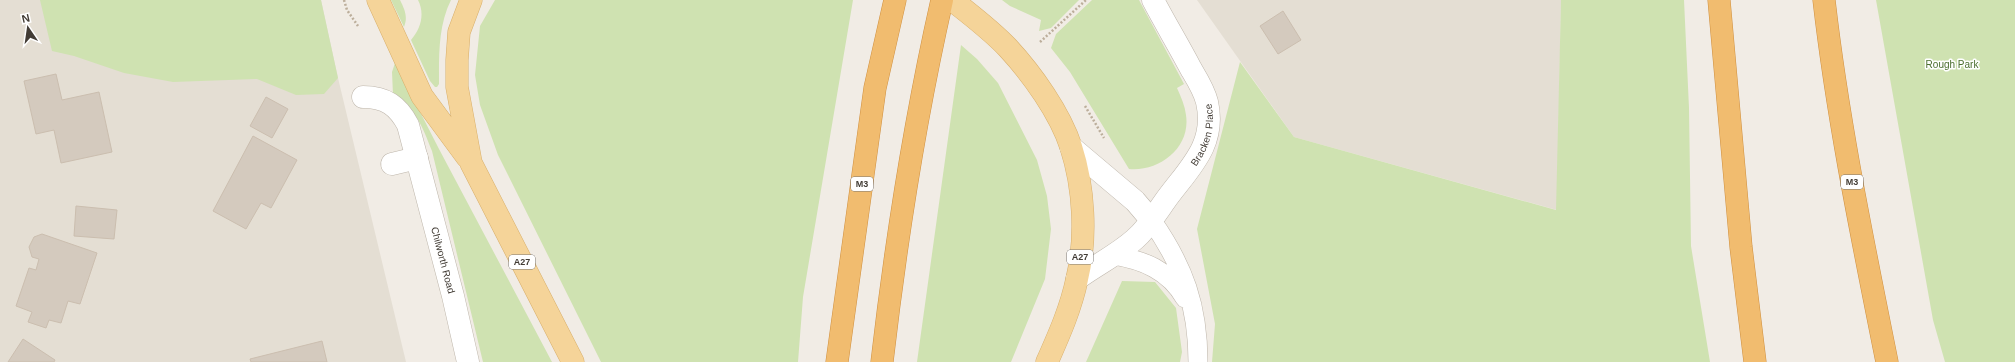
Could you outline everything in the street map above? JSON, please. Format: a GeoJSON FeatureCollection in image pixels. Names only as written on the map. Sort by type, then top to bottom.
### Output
{"type":"FeatureCollection","features":[{"type":"Feature","properties":{"kind":"highway","name":"M3"},"geometry":{"type":"LineString","coordinates":[[837,362],[875,88],[895,0]]}},
{"type":"Feature","properties":{"kind":"highway"},"geometry":{"type":"LineString","coordinates":[[882,362],[895,258],[917,122],[942,0]]}},
{"type":"Feature","properties":{"kind":"highway"},"geometry":{"type":"LineString","coordinates":[[1719,0],[1741,247],[1755,362]]}},
{"type":"Feature","properties":{"kind":"highway","name":"M3"},"geometry":{"type":"LineString","coordinates":[[1824,0],[1829,46],[1859,222],[1887,362]]}},
{"type":"Feature","properties":{"kind":"main road","name":"A27"},"geometry":{"type":"LineString","coordinates":[[378,0],[422,96],[471,163],[573,362]]}},
{"type":"Feature","properties":{"kind":"main road","name":"A27"},"geometry":{"type":"LineString","coordinates":[[471,0],[459,32],[457,74],[460,111],[471,163]]}},
{"type":"Feature","properties":{"kind":"main road","name":"A27"},"geometry":{"type":"LineString","coordinates":[[952,0],[997,38],[1018,60],[1047,99],[1071,147],[1080,191],[1082,223],[1081,250],[1077,279],[1064,324],[1048,362]]}},
{"type":"Feature","properties":{"kind":"street","name":"Bracken Place"},"geometry":{"type":"LineString","coordinates":[[1077,279],[1098,263],[1113,255],[1135,239],[1152,221],[1199,158],[1204,143],[1208,120],[1207,102],[1203,91],[1152,0]]}},
{"type":"Feature","properties":{"kind":"street","name":"Chilworth Road"},"geometry":{"type":"LineString","coordinates":[[363,97],[381,98],[396,106],[408,125],[468,362]]}},
{"type":"Feature","properties":{"kind":"street"},"geometry":{"type":"LineString","coordinates":[[1071,147],[1134,201],[1152,221]]}},
{"type":"Feature","properties":{"kind":"street"},"geometry":{"type":"LineString","coordinates":[[392,164],[417,158]]}},
{"type":"Feature","properties":{"kind":"lane"},"geometry":{"type":"LineString","coordinates":[[1152,221],[1172,252],[1185,280],[1194,307],[1198,362]]}},
{"type":"Feature","properties":{"kind":"lane"},"geometry":{"type":"LineString","coordinates":[[1113,255],[1134,258],[1163,272],[1174,282],[1184,296],[1196,327]]}},
{"type":"Feature","properties":{"kind":"path"},"geometry":{"type":"LineString","coordinates":[[1040,42],[1086,0]]}},
{"type":"Feature","properties":{"kind":"shaded area"},"geometry":{"type":"Polygon","coordinates":[[[0,0],[321,0],[338,78],[406,362],[0,362],[0,0]]]}},
{"type":"Feature","properties":{"kind":"shaded area"},"geometry":{"type":"Polygon","coordinates":[[[1197,0],[1561,0],[1557,210],[1294,137],[1197,0]]]}},
{"type":"Feature","properties":{"kind":"green space"},"geometry":{"type":"Polygon","coordinates":[[[40,0],[321,0],[338,78],[324,94],[296,95],[257,79],[173,82],[124,73],[74,56],[52,51],[40,0]]]}},
{"type":"Feature","properties":{"kind":"green space"},"geometry":{"type":"Polygon","coordinates":[[[391,0],[400,0],[405,10],[406,17],[404,27],[391,0]]]}},
{"type":"Feature","properties":{"kind":"green space"},"geometry":{"type":"Polygon","coordinates":[[[418,0],[451,0],[441,31],[439,52],[439,84],[437,87],[435,87],[430,81],[411,40],[421,21],[421,10],[418,0]]]}},
{"type":"Feature","properties":{"kind":"green space"},"geometry":{"type":"Polygon","coordinates":[[[495,0],[853,0],[803,297],[798,362],[601,362],[498,155],[480,105],[475,75],[480,26],[495,0]]]}},
{"type":"Feature","properties":{"kind":"green space"},"geometry":{"type":"Polygon","coordinates":[[[1002,0],[1079,0],[1051,28],[1039,31],[1041,20],[1010,6],[1002,0]]]}},
{"type":"Feature","properties":{"kind":"green space"},"geometry":{"type":"Polygon","coordinates":[[[1092,0],[1139,0],[1184,84],[1177,88],[1184,105],[1186,115],[1186,127],[1183,138],[1171,156],[1162,162],[1140,169],[1129,169],[1070,72],[1051,48],[1056,34],[1092,0]]]}},
{"type":"Feature","properties":{"kind":"green space"},"geometry":{"type":"Polygon","coordinates":[[[1561,0],[1684,0],[1689,108],[1691,246],[1710,362],[1212,362],[1215,324],[1197,229],[1240,62],[1294,137],[1556,210],[1561,0]]]}},
{"type":"Feature","properties":{"kind":"green space","name":"Rough Park"},"geometry":{"type":"Polygon","coordinates":[[[1876,0],[2015,0],[2015,362],[1945,362],[1933,320],[1876,0]]]}},
{"type":"Feature","properties":{"kind":"green space"},"geometry":{"type":"Polygon","coordinates":[[[961,45],[977,59],[998,83],[1037,160],[1047,196],[1051,229],[1045,279],[1011,362],[917,362],[961,45]]]}},
{"type":"Feature","properties":{"kind":"green space"},"geometry":{"type":"Polygon","coordinates":[[[395,63],[552,362],[483,362],[432,151],[418,119],[408,107],[393,95],[392,72],[395,63]]]}},
{"type":"Feature","properties":{"kind":"green space"},"geometry":{"type":"Polygon","coordinates":[[[1122,281],[1155,282],[1176,308],[1182,352],[1180,362],[1086,362],[1122,281]]]}},
{"type":"Feature","properties":{"kind":"building"},"geometry":{"type":"Polygon","coordinates":[[[1283,11],[1301,40],[1278,54],[1260,26],[1283,11]]]}},
{"type":"Feature","properties":{"kind":"building"},"geometry":{"type":"Polygon","coordinates":[[[56,74],[62,100],[99,92],[112,152],[61,163],[54,130],[36,134],[24,81],[56,74]]]}},
{"type":"Feature","properties":{"kind":"building"},"geometry":{"type":"Polygon","coordinates":[[[266,97],[288,109],[272,138],[250,126],[266,97]]]}},
{"type":"Feature","properties":{"kind":"building"},"geometry":{"type":"Polygon","coordinates":[[[253,136],[297,160],[271,208],[261,203],[246,229],[213,211],[253,136]]]}},
{"type":"Feature","properties":{"kind":"building"},"geometry":{"type":"Polygon","coordinates":[[[76,206],[117,210],[114,239],[74,236],[76,206]]]}},
{"type":"Feature","properties":{"kind":"building"},"geometry":{"type":"Polygon","coordinates":[[[42,234],[97,253],[80,304],[68,301],[61,323],[49,320],[46,328],[28,322],[32,312],[16,306],[29,268],[36,270],[39,259],[32,257],[29,247],[34,237],[42,234]]]}},
{"type":"Feature","properties":{"kind":"building"},"geometry":{"type":"Polygon","coordinates":[[[23,339],[55,360],[54,362],[8,362],[23,339]]]}},
{"type":"Feature","properties":{"kind":"building"},"geometry":{"type":"Polygon","coordinates":[[[322,341],[327,362],[251,362],[250,359],[322,341]]]}}]}
